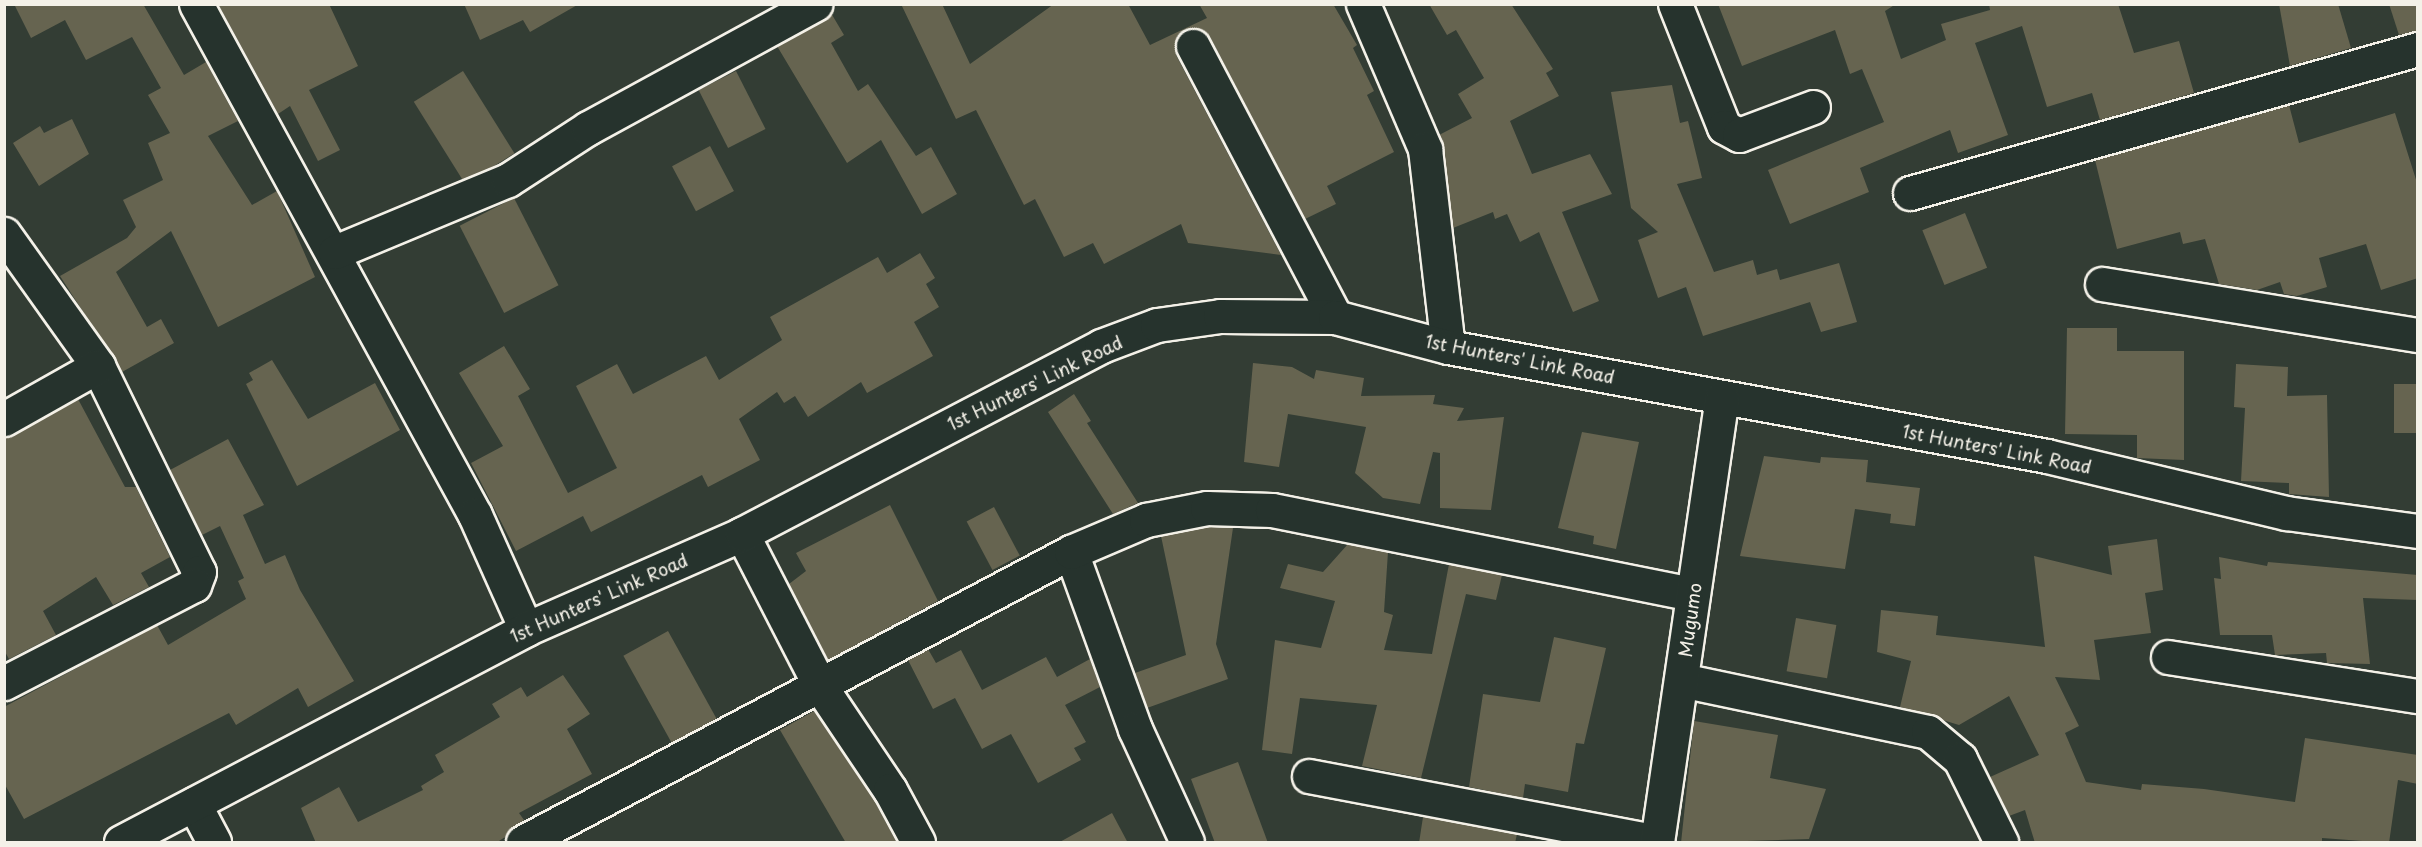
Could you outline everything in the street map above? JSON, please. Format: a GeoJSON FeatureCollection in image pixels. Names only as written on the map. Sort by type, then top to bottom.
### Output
{"type":"FeatureCollection","features":[{"type":"Feature","properties":{"kind":"street"},"geometry":{"type":"LineString","coordinates":[[196,4],[334,252],[475,515],[526,628]]}},
{"type":"Feature","properties":{"kind":"street"},"geometry":{"type":"LineString","coordinates":[[334,252],[508,180],[588,128],[815,4]]}},
{"type":"Feature","properties":{"kind":"street"},"geometry":{"type":"LineString","coordinates":[[1363,4],[1425,149],[1448,347]]}},
{"type":"Feature","properties":{"kind":"street"},"geometry":{"type":"LineString","coordinates":[[1675,4],[1724,128],[1739,135],[1812,107]]}},
{"type":"Feature","properties":{"kind":"street"},"geometry":{"type":"LineString","coordinates":[[1193,46],[1335,317]]}},
{"type":"Feature","properties":{"kind":"street"},"geometry":{"type":"LineString","coordinates":[[1910,193],[2418,49]]}},
{"type":"Feature","properties":{"kind":"street"},"geometry":{"type":"LineString","coordinates":[[4,234],[98,366],[198,572],[194,585],[4,683]]}},
{"type":"Feature","properties":{"kind":"street"},"geometry":{"type":"LineString","coordinates":[[2102,284],[2418,335]]}},
{"type":"Feature","properties":{"kind":"street","name":"1st Hunters' Link Road"},"geometry":{"type":"LineString","coordinates":[[122,843],[526,628],[742,534],[1092,351],[1156,325],[1220,316],[1335,317],[1448,347],[2047,456],[2286,513],[2418,531]]}},
{"type":"Feature","properties":{"kind":"street"},"geometry":{"type":"LineString","coordinates":[[4,419],[98,366]]}},
{"type":"Feature","properties":{"kind":"street","name":"Mugumo"},"geometry":{"type":"LineString","coordinates":[[1657,842],[1722,398]]}},
{"type":"Feature","properties":{"kind":"street"},"geometry":{"type":"LineString","coordinates":[[523,843],[1071,552],[1146,520],[1207,508],[1272,510],[1694,594]]}},
{"type":"Feature","properties":{"kind":"street"},"geometry":{"type":"LineString","coordinates":[[742,534],[820,686],[890,790],[918,843]]}},
{"type":"Feature","properties":{"kind":"street"},"geometry":{"type":"LineString","coordinates":[[1071,552],[1135,729],[1187,843]]}},
{"type":"Feature","properties":{"kind":"street"},"geometry":{"type":"LineString","coordinates":[[2168,657],[2418,696]]}},
{"type":"Feature","properties":{"kind":"street"},"geometry":{"type":"LineString","coordinates":[[1681,680],[1928,732],[1960,759],[2001,843]]}},
{"type":"Feature","properties":{"kind":"street"},"geometry":{"type":"LineString","coordinates":[[1309,776],[1657,842]]}},
{"type":"Feature","properties":{"kind":"street"},"geometry":{"type":"LineString","coordinates":[[194,804],[214,843]]}},
{"type":"Feature","properties":{"kind":"building"},"geometry":{"type":"Polygon","coordinates":[[[14,4],[143,4],[184,75],[206,62],[238,121],[208,136],[252,205],[277,191],[315,277],[218,327],[171,231],[116,272],[147,327],[161,319],[174,343],[122,372],[60,276],[127,238],[136,227],[123,200],[163,180],[148,143],[170,133],[148,95],[161,88],[132,37],[86,60],[65,20],[31,38],[14,4]]]}},
{"type":"Feature","properties":{"kind":"building"},"geometry":{"type":"Polygon","coordinates":[[[218,4],[329,4],[358,66],[309,90],[340,150],[318,161],[290,106],[278,114],[218,4]]]}},
{"type":"Feature","properties":{"kind":"building"},"geometry":{"type":"Polygon","coordinates":[[[464,4],[579,4],[530,32],[523,20],[480,40],[464,4]]]}},
{"type":"Feature","properties":{"kind":"building"},"geometry":{"type":"Polygon","coordinates":[[[901,4],[942,4],[970,64],[1054,4],[1128,4],[1150,45],[1207,18],[1199,4],[1333,4],[1357,45],[1353,48],[1374,91],[1367,95],[1394,152],[1327,186],[1336,204],[1305,219],[1210,37],[1203,30],[1185,29],[1177,36],[1176,55],[1281,255],[1188,243],[1181,224],[1104,264],[1093,243],[1064,257],[1035,199],[1024,205],[976,110],[956,119],[901,4]]]}},
{"type":"Feature","properties":{"kind":"building"},"geometry":{"type":"Polygon","coordinates":[[[1429,4],[1511,4],[1553,69],[1546,73],[1559,96],[1510,121],[1532,174],[1590,154],[1612,194],[1562,212],[1599,301],[1573,312],[1539,232],[1520,242],[1507,214],[1495,219],[1493,212],[1453,228],[1439,135],[1472,118],[1458,94],[1484,78],[1456,30],[1447,35],[1429,4]]]}},
{"type":"Feature","properties":{"kind":"building"},"geometry":{"type":"Polygon","coordinates":[[[1718,4],[1896,4],[1885,11],[1901,59],[1946,40],[1941,24],[1990,10],[1989,4],[2118,4],[2134,53],[2179,41],[2194,93],[2100,120],[2092,93],[2047,107],[2022,26],[1975,43],[2008,135],[1958,153],[1950,130],[1860,168],[1869,192],[1790,224],[1768,170],[1884,122],[1862,69],[1850,74],[1835,30],[1742,66],[1718,4]]]}},
{"type":"Feature","properties":{"kind":"building"},"geometry":{"type":"Polygon","coordinates":[[[2279,4],[2338,4],[2351,48],[2290,66],[2279,4]]]}},
{"type":"Feature","properties":{"kind":"building"},"geometry":{"type":"Polygon","coordinates":[[[2389,4],[2418,4],[2418,31],[2399,35],[2389,4]]]}},
{"type":"Feature","properties":{"kind":"building"},"geometry":{"type":"Polygon","coordinates":[[[831,13],[844,35],[831,43],[858,91],[868,84],[916,156],[931,147],[957,194],[922,214],[881,140],[847,163],[777,46],[831,13]]]}},
{"type":"Feature","properties":{"kind":"building"},"geometry":{"type":"Polygon","coordinates":[[[463,71],[514,153],[465,184],[414,102],[463,71]]]}},
{"type":"Feature","properties":{"kind":"building"},"geometry":{"type":"Polygon","coordinates":[[[736,71],[766,129],[728,148],[699,90],[736,71]]]}},
{"type":"Feature","properties":{"kind":"building"},"geometry":{"type":"Polygon","coordinates":[[[1672,85],[1680,123],[1688,121],[1702,178],[1677,184],[1714,272],[1753,260],[1757,275],[1777,269],[1780,280],[1839,263],[1857,322],[1821,332],[1810,302],[1703,336],[1686,287],[1658,298],[1638,240],[1658,232],[1631,208],[1611,92],[1672,85]]]}},
{"type":"Feature","properties":{"kind":"building"},"geometry":{"type":"Polygon","coordinates":[[[2289,105],[2299,143],[2395,113],[2418,186],[2418,278],[2381,290],[2366,244],[2319,258],[2327,287],[2297,296],[2284,294],[2280,282],[2257,290],[2219,284],[2205,239],[2183,244],[2180,232],[2117,249],[2095,160],[2289,105]]]}},
{"type":"Feature","properties":{"kind":"building"},"geometry":{"type":"Polygon","coordinates":[[[72,119],[89,154],[39,186],[13,143],[40,126],[44,133],[72,119]]]}},
{"type":"Feature","properties":{"kind":"building"},"geometry":{"type":"Polygon","coordinates":[[[710,146],[734,191],[696,211],[672,166],[710,146]]]}},
{"type":"Feature","properties":{"kind":"building"},"geometry":{"type":"Polygon","coordinates":[[[514,198],[558,285],[504,313],[460,226],[514,198]]]}},
{"type":"Feature","properties":{"kind":"building"},"geometry":{"type":"Polygon","coordinates":[[[1965,213],[1987,268],[1944,285],[1922,230],[1965,213]]]}},
{"type":"Feature","properties":{"kind":"building"},"geometry":{"type":"Polygon","coordinates":[[[920,253],[935,278],[926,284],[939,307],[914,322],[933,356],[867,393],[861,382],[808,417],[795,396],[784,403],[777,392],[739,419],[760,460],[708,487],[702,475],[591,532],[583,516],[516,551],[471,463],[503,446],[459,373],[504,346],[530,389],[518,396],[568,493],[617,468],[576,386],[617,364],[633,394],[706,356],[719,380],[782,340],[770,317],[878,257],[887,273],[920,253]]]}},
{"type":"Feature","properties":{"kind":"building"},"geometry":{"type":"Polygon","coordinates":[[[2067,328],[2117,328],[2117,351],[2184,351],[2184,460],[2137,458],[2137,435],[2065,434],[2067,328]]]}},
{"type":"Feature","properties":{"kind":"building"},"geometry":{"type":"Polygon","coordinates":[[[272,360],[308,419],[375,383],[400,430],[297,486],[246,384],[253,380],[249,373],[272,360]]]}},
{"type":"Feature","properties":{"kind":"building"},"geometry":{"type":"Polygon","coordinates":[[[1253,363],[1292,367],[1314,379],[1316,370],[1364,378],[1361,396],[1435,395],[1433,404],[1464,408],[1457,421],[1504,417],[1491,510],[1440,508],[1440,453],[1433,452],[1420,504],[1383,498],[1355,473],[1366,427],[1288,414],[1279,467],[1244,462],[1253,363]]]}},
{"type":"Feature","properties":{"kind":"building"},"geometry":{"type":"Polygon","coordinates":[[[2236,364],[2288,367],[2287,396],[2327,395],[2329,497],[2289,494],[2289,483],[2241,481],[2245,408],[2234,407],[2236,364]]]}},
{"type":"Feature","properties":{"kind":"building"},"geometry":{"type":"Polygon","coordinates":[[[2394,384],[2418,384],[2418,433],[2394,433],[2394,384]]]}},
{"type":"Feature","properties":{"kind":"building"},"geometry":{"type":"Polygon","coordinates":[[[1074,394],[1091,421],[1087,423],[1138,503],[1113,514],[1048,412],[1074,394]]]}},
{"type":"Feature","properties":{"kind":"building"},"geometry":{"type":"Polygon","coordinates":[[[78,399],[125,487],[136,487],[170,557],[141,573],[149,587],[113,605],[96,577],[43,611],[56,635],[9,659],[4,650],[4,438],[78,399]]]}},
{"type":"Feature","properties":{"kind":"building"},"geometry":{"type":"Polygon","coordinates":[[[1582,432],[1639,442],[1616,549],[1593,544],[1594,536],[1558,528],[1582,432]]]}},
{"type":"Feature","properties":{"kind":"building"},"geometry":{"type":"Polygon","coordinates":[[[228,439],[264,505],[243,515],[265,564],[285,555],[300,590],[354,681],[308,707],[298,688],[236,725],[229,713],[24,819],[4,783],[4,707],[157,625],[168,645],[246,599],[238,581],[244,578],[220,526],[202,535],[170,470],[228,439]]]}},
{"type":"Feature","properties":{"kind":"building"},"geometry":{"type":"Polygon","coordinates":[[[1764,456],[1820,463],[1821,457],[1868,460],[1866,482],[1920,488],[1915,526],[1890,523],[1891,514],[1855,509],[1845,569],[1740,556],[1764,456]]]}},
{"type":"Feature","properties":{"kind":"building"},"geometry":{"type":"Polygon","coordinates":[[[890,505],[938,601],[828,660],[789,584],[806,571],[796,553],[890,505]]]}},
{"type":"Feature","properties":{"kind":"building"},"geometry":{"type":"Polygon","coordinates":[[[994,507],[1020,556],[992,570],[967,522],[994,507]]]}},
{"type":"Feature","properties":{"kind":"building"},"geometry":{"type":"Polygon","coordinates":[[[1209,527],[1233,528],[1216,644],[1228,679],[1147,708],[1135,673],[1186,655],[1161,536],[1209,527]]]}},
{"type":"Feature","properties":{"kind":"building"},"geometry":{"type":"Polygon","coordinates":[[[2157,539],[2163,590],[2145,593],[2151,633],[2094,640],[2100,680],[2055,677],[2079,726],[2065,733],[2086,782],[2141,790],[2142,784],[2204,789],[2295,802],[2305,738],[2418,755],[2418,784],[2398,780],[2389,843],[2322,838],[2322,843],[2035,843],[2025,810],[2009,816],[1990,777],[2039,755],[2009,696],[1959,725],[1900,707],[1911,661],[1877,652],[1881,610],[1938,616],[1936,635],[2045,647],[2034,556],[2112,575],[2108,546],[2157,539]]]}},
{"type":"Feature","properties":{"kind":"building"},"geometry":{"type":"Polygon","coordinates":[[[1348,544],[1388,552],[1384,612],[1393,615],[1384,650],[1432,654],[1449,564],[1502,575],[1496,600],[1466,594],[1421,778],[1362,766],[1377,705],[1300,698],[1292,754],[1262,750],[1275,640],[1321,648],[1335,601],[1280,588],[1288,564],[1323,572],[1348,544]]]}},
{"type":"Feature","properties":{"kind":"building"},"geometry":{"type":"Polygon","coordinates":[[[2219,557],[2267,566],[2268,562],[2418,575],[2418,600],[2363,598],[2370,664],[2327,663],[2326,653],[2275,655],[2272,635],[2220,635],[2214,578],[2221,579],[2219,557]]]}},
{"type":"Feature","properties":{"kind":"building"},"geometry":{"type":"Polygon","coordinates":[[[1796,618],[1836,625],[1827,678],[1787,671],[1796,618]]]}},
{"type":"Feature","properties":{"kind":"building"},"geometry":{"type":"Polygon","coordinates":[[[668,631],[716,718],[672,743],[623,656],[668,631]]]}},
{"type":"Feature","properties":{"kind":"building"},"geometry":{"type":"Polygon","coordinates":[[[1554,637],[1606,648],[1584,744],[1576,743],[1568,792],[1525,784],[1523,798],[1469,787],[1483,694],[1540,702],[1554,637]]]}},
{"type":"Feature","properties":{"kind":"building"},"geometry":{"type":"Polygon","coordinates":[[[928,649],[936,663],[961,650],[982,690],[1046,657],[1057,677],[1090,659],[1100,687],[1065,705],[1086,742],[1074,748],[1081,760],[1038,783],[1011,734],[982,749],[955,698],[933,709],[908,660],[928,649]]]}},
{"type":"Feature","properties":{"kind":"building"},"geometry":{"type":"Polygon","coordinates":[[[563,675],[590,714],[567,729],[592,774],[519,813],[524,820],[505,837],[496,843],[316,843],[301,808],[339,787],[358,822],[423,790],[421,786],[444,772],[435,755],[500,717],[492,704],[521,687],[527,697],[563,675]]]}},
{"type":"Feature","properties":{"kind":"building"},"geometry":{"type":"Polygon","coordinates":[[[814,711],[874,800],[897,843],[846,843],[780,730],[814,711]]]}},
{"type":"Feature","properties":{"kind":"building"},"geometry":{"type":"Polygon","coordinates":[[[1694,721],[1778,735],[1770,778],[1826,789],[1809,839],[1681,843],[1694,721]]]}},
{"type":"Feature","properties":{"kind":"building"},"geometry":{"type":"Polygon","coordinates":[[[1238,762],[1268,843],[1215,843],[1191,779],[1238,762]]]}},
{"type":"Feature","properties":{"kind":"building"},"geometry":{"type":"Polygon","coordinates":[[[1112,813],[1128,843],[1058,843],[1112,813]]]}},
{"type":"Feature","properties":{"kind":"building"},"geometry":{"type":"Polygon","coordinates":[[[1423,817],[1517,834],[1515,843],[1419,843],[1423,817]]]}}]}
